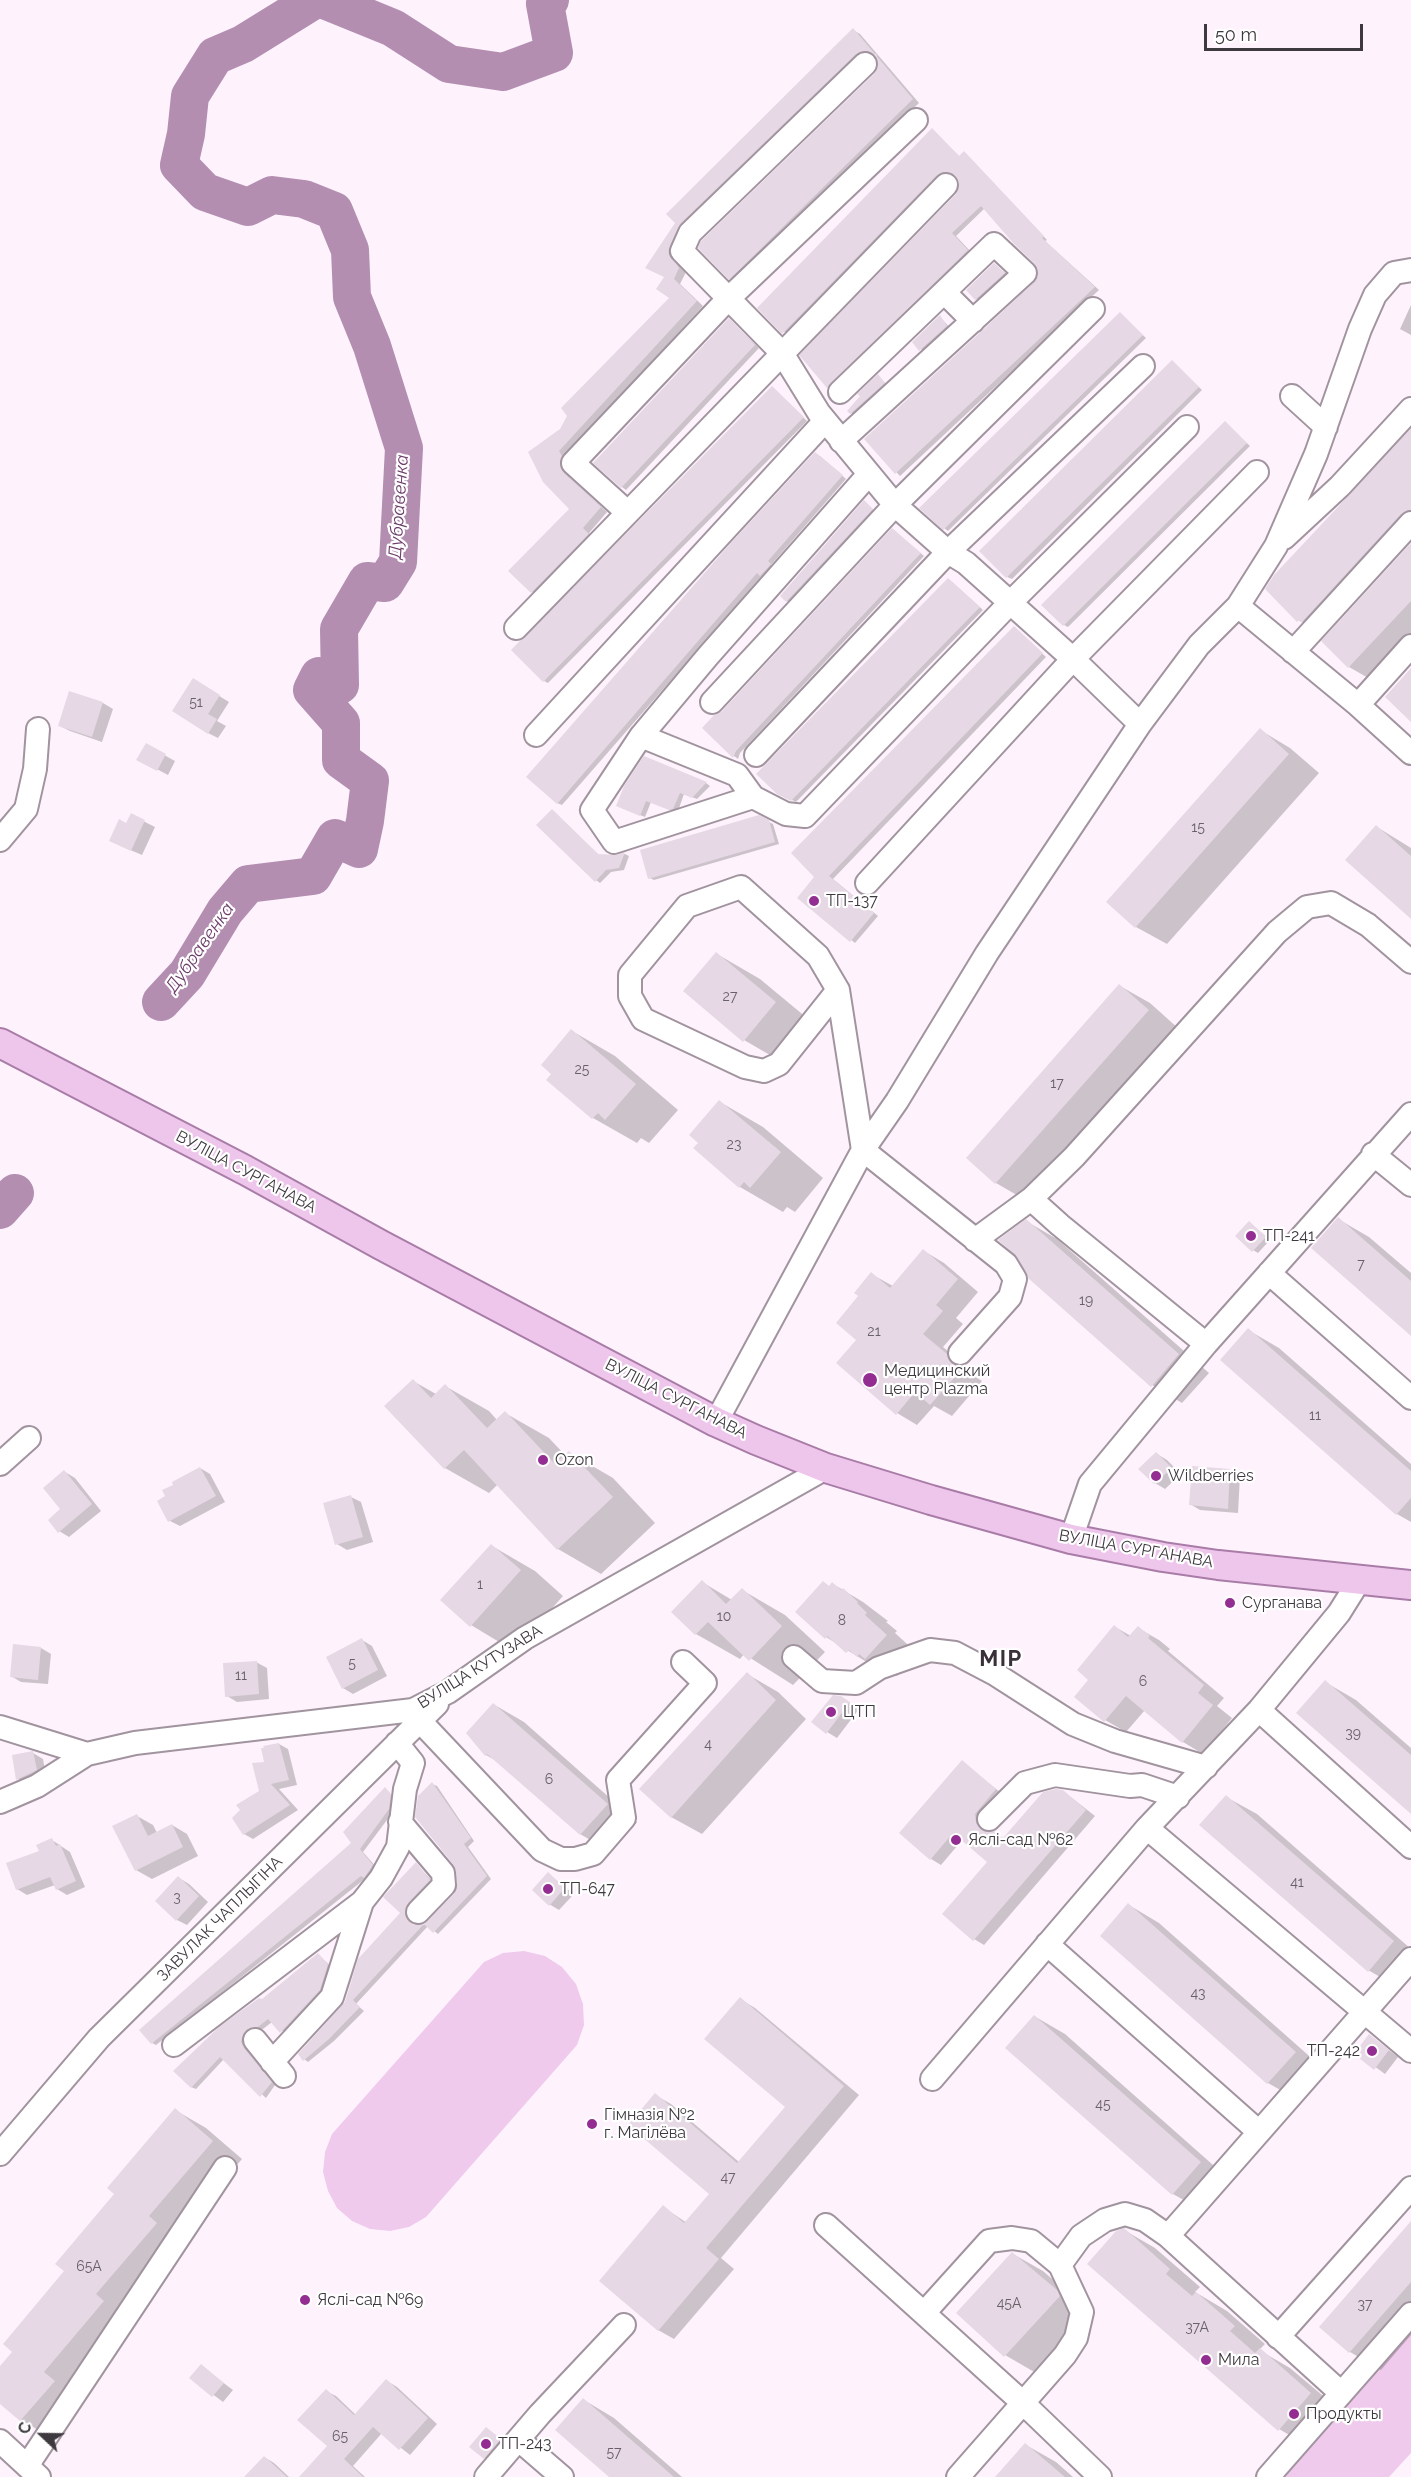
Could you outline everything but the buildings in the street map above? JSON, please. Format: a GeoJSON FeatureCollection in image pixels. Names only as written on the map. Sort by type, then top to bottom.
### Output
{"type":"FeatureCollection","features":[{"type":"Feature","properties":{"kind":"main road","name":"ВУЛІЦА СУРГАНАВА"},"geometry":{"type":"LineString","coordinates":[[0,1043],[245,1170],[381,1245],[716,1422],[826,1467],[931,1500],[1071,1539],[1163,1557],[1359,1581],[1411,1585]]}},
{"type":"Feature","properties":{"kind":"street"},"geometry":{"type":"LineString","coordinates":[[866,64],[690,233],[682,251],[727,300],[782,353],[825,421],[895,505],[948,552],[966,563],[1073,659],[1140,724]]}},
{"type":"Feature","properties":{"kind":"street"},"geometry":{"type":"LineString","coordinates":[[627,512],[573,463],[727,300],[916,120]]}},
{"type":"Feature","properties":{"kind":"street"},"geometry":{"type":"LineString","coordinates":[[516,628],[946,185]]}},
{"type":"Feature","properties":{"kind":"street"},"geometry":{"type":"LineString","coordinates":[[840,392],[994,244],[1025,273],[841,441]]}},
{"type":"Feature","properties":{"kind":"street"},"geometry":{"type":"LineString","coordinates":[[716,1422],[863,1150],[897,1101],[987,953],[1140,724],[1199,645],[1238,606],[1276,546],[1299,497],[1326,427],[1359,329],[1375,295],[1394,273],[1411,270]]}},
{"type":"Feature","properties":{"kind":"street"},"geometry":{"type":"LineString","coordinates":[[944,292],[973,321]]}},
{"type":"Feature","properties":{"kind":"street"},"geometry":{"type":"LineString","coordinates":[[712,702],[895,505],[1093,309]]}},
{"type":"Feature","properties":{"kind":"street"},"geometry":{"type":"LineString","coordinates":[[884,350],[910,378]]}},
{"type":"Feature","properties":{"kind":"street"},"geometry":{"type":"LineString","coordinates":[[756,755],[948,552],[1143,366]]}},
{"type":"Feature","properties":{"kind":"street"},"geometry":{"type":"LineString","coordinates":[[1292,396],[1326,427]]}},
{"type":"Feature","properties":{"kind":"street"},"geometry":{"type":"LineString","coordinates":[[1276,546],[1340,486],[1411,409]]}},
{"type":"Feature","properties":{"kind":"street"},"geometry":{"type":"LineString","coordinates":[[536,735],[825,421]]}},
{"type":"Feature","properties":{"kind":"street"},"geometry":{"type":"LineString","coordinates":[[641,736],[737,775],[753,797],[786,814],[805,816],[1010,603],[1187,427]]}},
{"type":"Feature","properties":{"kind":"street"},"geometry":{"type":"LineString","coordinates":[[867,884],[1073,659],[1257,472]]}},
{"type":"Feature","properties":{"kind":"street"},"geometry":{"type":"LineString","coordinates":[[753,797],[614,842],[592,810],[641,736],[708,656],[869,474]]}},
{"type":"Feature","properties":{"kind":"street"},"geometry":{"type":"LineString","coordinates":[[1293,652],[1411,522]]}},
{"type":"Feature","properties":{"kind":"street"},"geometry":{"type":"LineString","coordinates":[[1238,606],[1358,705],[1411,753]]}},
{"type":"Feature","properties":{"kind":"street"},"geometry":{"type":"LineString","coordinates":[[1358,705],[1411,646]]}},
{"type":"Feature","properties":{"kind":"street"},"geometry":{"type":"LineString","coordinates":[[0,840],[26,809],[35,769],[38,729]]}},
{"type":"Feature","properties":{"kind":"street"},"geometry":{"type":"LineString","coordinates":[[838,990],[779,1064],[764,1071],[745,1067],[643,1019],[630,996],[630,975],[687,906],[741,887],[818,957],[838,990],[863,1150],[1006,1264],[1015,1279],[1010,1297],[960,1353]]}},
{"type":"Feature","properties":{"kind":"street"},"geometry":{"type":"LineString","coordinates":[[975,1239],[1031,1199],[1074,1157],[1277,932],[1307,906],[1331,903],[1368,926],[1411,962]]}},
{"type":"Feature","properties":{"kind":"street"},"geometry":{"type":"LineString","coordinates":[[1071,1539],[1090,1484],[1206,1344],[1411,1114]]}},
{"type":"Feature","properties":{"kind":"street"},"geometry":{"type":"LineString","coordinates":[[1373,1154],[1411,1185]]}},
{"type":"Feature","properties":{"kind":"street"},"geometry":{"type":"LineString","coordinates":[[1031,1199],[1059,1225],[1206,1344]]}},
{"type":"Feature","properties":{"kind":"street"},"geometry":{"type":"LineString","coordinates":[[1269,1273],[1411,1398]]}},
{"type":"Feature","properties":{"kind":"street"},"geometry":{"type":"LineString","coordinates":[[0,1464],[29,1438]]}},
{"type":"Feature","properties":{"kind":"street","name":"ВУЛІЦА КУТУЗАВА"},"geometry":{"type":"LineString","coordinates":[[0,1802],[37,1786],[87,1755],[135,1743],[413,1710],[448,1692],[525,1638],[826,1467]]}},
{"type":"Feature","properties":{"kind":"street"},"geometry":{"type":"LineString","coordinates":[[932,2079],[1147,1828],[1260,1710],[1339,1614],[1359,1581]]}},
{"type":"Feature","properties":{"kind":"street"},"geometry":{"type":"LineString","coordinates":[[794,1658],[822,1681],[856,1683],[879,1668],[930,1650],[955,1653],[995,1674],[1073,1724],[1115,1741],[1206,1767]]}},
{"type":"Feature","properties":{"kind":"street"},"geometry":{"type":"LineString","coordinates":[[420,1721],[542,1850],[561,1859],[575,1859],[593,1854],[624,1818],[618,1780],[705,1683],[683,1662]]}},
{"type":"Feature","properties":{"kind":"street","name":"ЗАВУЛАК ЧАПЛЫГІНА"},"geometry":{"type":"LineString","coordinates":[[0,2154],[99,2038],[448,1692]]}},
{"type":"Feature","properties":{"kind":"street"},"geometry":{"type":"LineString","coordinates":[[1260,1710],[1411,1847]]}},
{"type":"Feature","properties":{"kind":"street"},"geometry":{"type":"LineString","coordinates":[[0,1727],[87,1755]]}},
{"type":"Feature","properties":{"kind":"street"},"geometry":{"type":"LineString","coordinates":[[174,2045],[362,1902],[381,1878],[398,1847],[400,1822],[413,1763],[398,1743]]}},
{"type":"Feature","properties":{"kind":"street"},"geometry":{"type":"LineString","coordinates":[[989,1819],[1025,1783],[1055,1775],[1130,1786],[1142,1785],[1178,1797]]}},
{"type":"Feature","properties":{"kind":"street"},"geometry":{"type":"LineString","coordinates":[[400,1822],[443,1873],[444,1886],[418,1912]]}},
{"type":"Feature","properties":{"kind":"street"},"geometry":{"type":"LineString","coordinates":[[1147,1828],[1411,2051]]}},
{"type":"Feature","properties":{"kind":"street"},"geometry":{"type":"LineString","coordinates":[[255,2040],[278,2069],[332,1997],[362,1902]]}},
{"type":"Feature","properties":{"kind":"street"},"geometry":{"type":"LineString","coordinates":[[1047,1944],[1259,2132]]}},
{"type":"Feature","properties":{"kind":"street"},"geometry":{"type":"LineString","coordinates":[[1168,2236],[1411,1959]]}},
{"type":"Feature","properties":{"kind":"street"},"geometry":{"type":"LineString","coordinates":[[0,2441],[33,2471],[225,2168]]}},
{"type":"Feature","properties":{"kind":"street"},"geometry":{"type":"LineString","coordinates":[[1278,2337],[1411,2188]]}},
{"type":"Feature","properties":{"kind":"street"},"geometry":{"type":"LineString","coordinates":[[1060,2265],[1081,2236],[1105,2220],[1125,2214],[1145,2220],[1168,2236],[1341,2393]]}},
{"type":"Feature","properties":{"kind":"street"},"geometry":{"type":"LineString","coordinates":[[826,2225],[1022,2402],[1100,2477]]}},
{"type":"Feature","properties":{"kind":"street"},"geometry":{"type":"LineString","coordinates":[[924,2313],[989,2241],[1012,2238],[1031,2241],[1060,2265],[1082,2312],[1076,2338],[1065,2355],[958,2477]]}},
{"type":"Feature","properties":{"kind":"street"},"geometry":{"type":"LineString","coordinates":[[1269,2477],[1411,2314]]}},
{"type":"Feature","properties":{"kind":"street"},"geometry":{"type":"LineString","coordinates":[[486,2477],[604,2344],[624,2325]]}},
{"type":"Feature","properties":{"kind":"street"},"geometry":{"type":"LineString","coordinates":[[519,2440],[562,2477]]}},
{"type":"Feature","properties":{"kind":"shaded area"},"geometry":{"type":"Polygon","coordinates":[[[524,1951],[545,1956],[562,1967],[576,1984],[583,2004],[584,2025],[577,2045],[426,2217],[409,2227],[390,2231],[370,2229],[352,2221],[337,2208],[328,2191],[323,2172],[325,2152],[332,2134],[484,1962],[503,1953],[524,1951]]]}},
{"type":"Feature","properties":{"kind":"shaded area"},"geometry":{"type":"Polygon","coordinates":[[[1411,2329],[1411,2453],[1389,2477],[1281,2477],[1411,2329]]]}},
{"type":"Feature","properties":{"kind":"waterway","name":"Дубравенка"},"geometry":{"type":"LineString","coordinates":[[161,1002],[187,974],[225,911],[248,884],[313,876],[335,838],[359,849],[365,821],[370,781],[341,760],[341,723],[312,690],[319,676],[340,685],[339,629],[367,581],[385,583],[398,562],[404,448],[372,346],[352,297],[350,250],[334,211],[304,199],[272,195],[248,207],[205,192],[179,165],[186,134],[190,96],[215,56],[243,44],[314,0]]}},
{"type":"Feature","properties":{"kind":"waterway","name":"Дубравенка"},"geometry":{"type":"LineString","coordinates":[[324,0],[393,28],[449,64],[503,72],[554,53],[545,4],[550,0]]}},
{"type":"Feature","properties":{"kind":"waterway","name":"Дубравенка"},"geometry":{"type":"LineString","coordinates":[[0,1210],[15,1193]]}},
{"type":"Feature","properties":{"kind":"place","name":"ТП-137"},"geometry":{"type":"Point","coordinates":[814,901]}},
{"type":"Feature","properties":{"kind":"place","name":"ТП-241"},"geometry":{"type":"Point","coordinates":[1251,1236]}},
{"type":"Feature","properties":{"kind":"place","name":"Медицинский центр Plazma"},"geometry":{"type":"Point","coordinates":[870,1380]}},
{"type":"Feature","properties":{"kind":"place","name":"Ozon"},"geometry":{"type":"Point","coordinates":[543,1460]}},
{"type":"Feature","properties":{"kind":"place","name":"Wildberries"},"geometry":{"type":"Point","coordinates":[1156,1476]}},
{"type":"Feature","properties":{"kind":"place","name":"Сурганава"},"geometry":{"type":"Point","coordinates":[1230,1603]}},
{"type":"Feature","properties":{"kind":"place","name":"ЦТП"},"geometry":{"type":"Point","coordinates":[831,1712]}},
{"type":"Feature","properties":{"kind":"place","name":"Яслі-сад №62"},"geometry":{"type":"Point","coordinates":[956,1840]}},
{"type":"Feature","properties":{"kind":"place","name":"ТП-647"},"geometry":{"type":"Point","coordinates":[548,1889]}},
{"type":"Feature","properties":{"kind":"place","name":"ТП-242"},"geometry":{"type":"Point","coordinates":[1372,2051]}},
{"type":"Feature","properties":{"kind":"place","name":"Гімназія №2 г. Магілёва"},"geometry":{"type":"Point","coordinates":[592,2124]}},
{"type":"Feature","properties":{"kind":"place","name":"Яслі-сад №69"},"geometry":{"type":"Point","coordinates":[305,2300]}},
{"type":"Feature","properties":{"kind":"place","name":"Мила"},"geometry":{"type":"Point","coordinates":[1206,2360]}},
{"type":"Feature","properties":{"kind":"place","name":"Продукты"},"geometry":{"type":"Point","coordinates":[1294,2414]}},
{"type":"Feature","properties":{"kind":"place","name":"ТП-243"},"geometry":{"type":"Point","coordinates":[486,2444]}},
{"type":"Feature","properties":{"kind":"district","name":"МІР"},"geometry":{"type":"Point","coordinates":[1001,1659]}}]}
